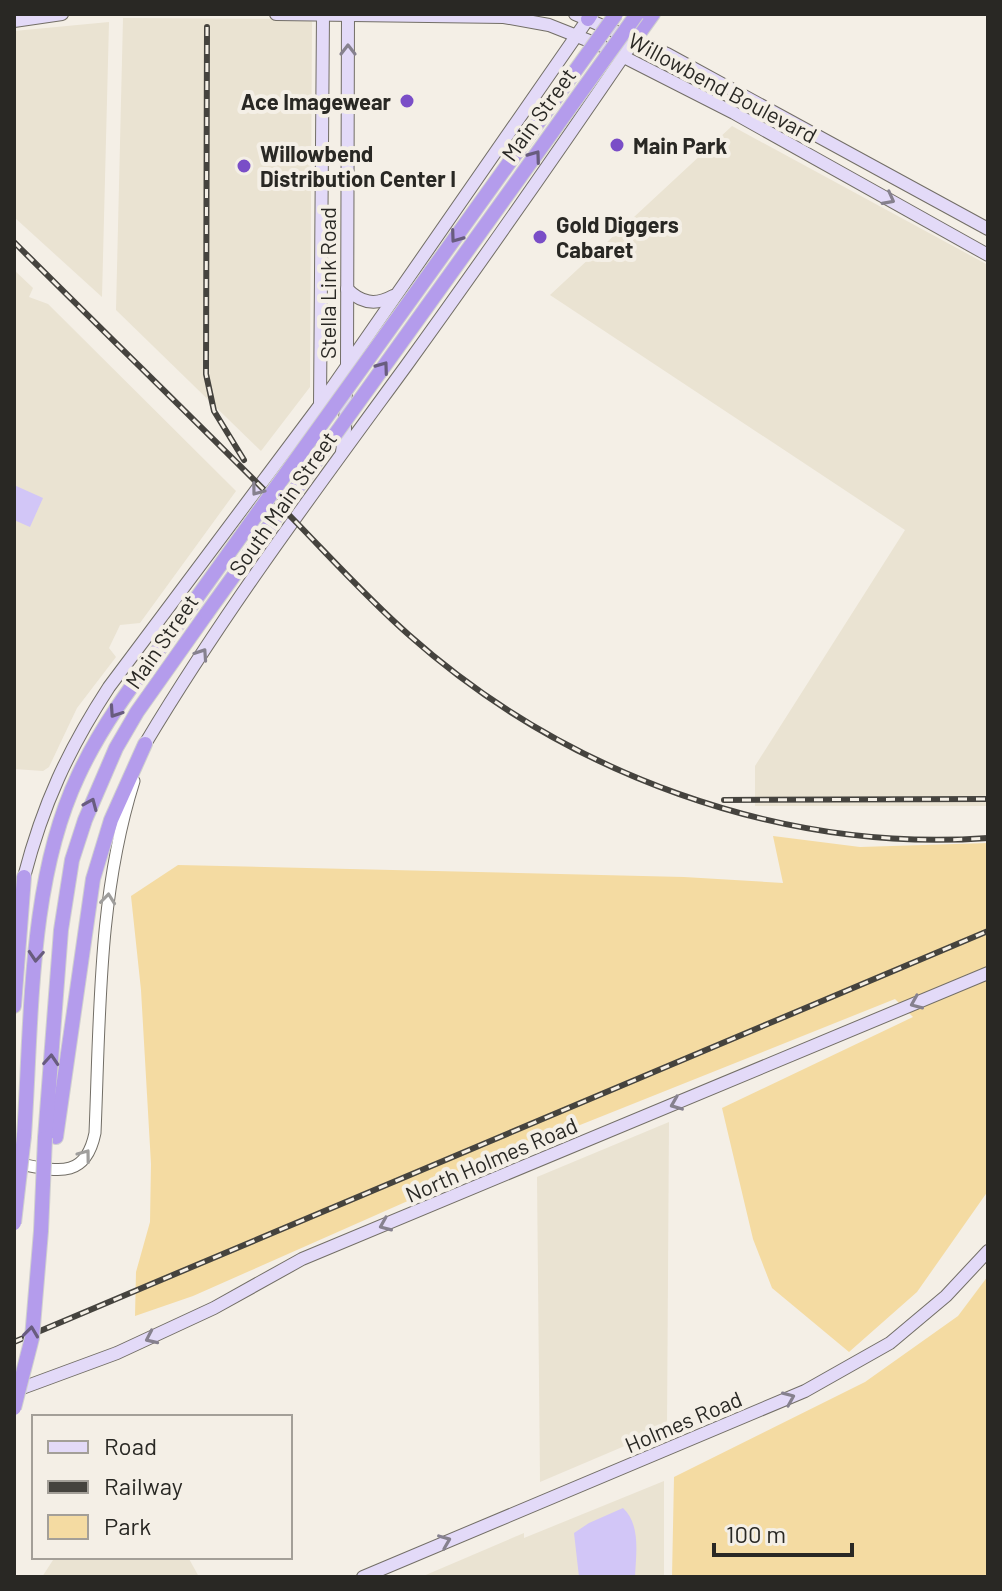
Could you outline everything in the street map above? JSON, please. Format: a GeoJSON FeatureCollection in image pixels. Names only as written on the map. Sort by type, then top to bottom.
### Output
{"type":"FeatureCollection","features":[{"type":"Feature","properties":{"kind":"highway","name":"Main Street"},"geometry":{"type":"LineString","coordinates":[[14,1223],[24,1136],[38,926],[49,861],[77,778],[94,744],[193,603],[616,14]]}},
{"type":"Feature","properties":{"kind":"highway","name":"Main Street"},"geometry":{"type":"LineString","coordinates":[[50,1137],[61,930],[72,860],[116,748],[137,712],[207,613],[637,14]]}},
{"type":"Feature","properties":{"kind":"highway"},"geometry":{"type":"LineString","coordinates":[[635,39],[653,14]]}},
{"type":"Feature","properties":{"kind":"highway"},"geometry":{"type":"LineString","coordinates":[[14,1408],[32,1338],[50,1137],[93,879],[111,820],[145,744]]}},
{"type":"Feature","properties":{"kind":"highway"},"geometry":{"type":"LineString","coordinates":[[14,1006],[24,877]]}},
{"type":"Feature","properties":{"kind":"main road"},"geometry":{"type":"LineString","coordinates":[[14,21],[62,14]]}},
{"type":"Feature","properties":{"kind":"main road","name":"Willowbend Boulevard"},"geometry":{"type":"LineString","coordinates":[[276,14],[478,14],[549,25],[576,34],[623,56],[988,255]]}},
{"type":"Feature","properties":{"kind":"main road","name":"Stella Link Road"},"geometry":{"type":"LineString","coordinates":[[320,405],[323,14]]}},
{"type":"Feature","properties":{"kind":"main road","name":"Stella Link Road"},"geometry":{"type":"LineString","coordinates":[[341,455],[347,365],[348,14]]}},
{"type":"Feature","properties":{"kind":"main road","name":"Willowbend Boulevard"},"geometry":{"type":"LineString","coordinates":[[585,16],[635,39],[988,229]]}},
{"type":"Feature","properties":{"kind":"main road","name":"South Main Street"},"geometry":{"type":"LineString","coordinates":[[24,877],[52,787],[77,736],[109,687],[320,405],[576,34],[585,16]]}},
{"type":"Feature","properties":{"kind":"main road","name":"South Main Street"},"geometry":{"type":"LineString","coordinates":[[145,744],[175,693],[284,532],[635,39]]}},
{"type":"Feature","properties":{"kind":"main road"},"geometry":{"type":"LineString","coordinates":[[552,69],[572,62],[593,72],[597,81],[596,94]]}},
{"type":"Feature","properties":{"kind":"main road"},"geometry":{"type":"LineString","coordinates":[[850,178],[860,161]]}},
{"type":"Feature","properties":{"kind":"main road"},"geometry":{"type":"LineString","coordinates":[[949,232],[961,214]]}},
{"type":"Feature","properties":{"kind":"main road"},"geometry":{"type":"LineString","coordinates":[[322,218],[347,218]]}},
{"type":"Feature","properties":{"kind":"main road"},"geometry":{"type":"LineString","coordinates":[[347,289],[355,297],[371,303],[395,295]]}},
{"type":"Feature","properties":{"kind":"main road"},"geometry":{"type":"LineString","coordinates":[[286,451],[325,477]]}},
{"type":"Feature","properties":{"kind":"main road","name":"North Holmes Road"},"geometry":{"type":"LineString","coordinates":[[14,1391],[117,1353],[214,1308],[302,1259],[988,973]]}},
{"type":"Feature","properties":{"kind":"main road","name":"Holmes Road"},"geometry":{"type":"LineString","coordinates":[[363,1577],[805,1391],[890,1343],[946,1296],[988,1251]]}},
{"type":"Feature","properties":{"kind":"street","name":"South Main Street"},"geometry":{"type":"LineString","coordinates":[[14,1163],[57,1170],[72,1169],[84,1161],[92,1148],[103,943],[109,889],[145,744]]}},
{"type":"Feature","properties":{"kind":"street","name":"South Main Street"},"geometry":{"type":"LineString","coordinates":[[14,916],[24,877]]}},
{"type":"Feature","properties":{"kind":"shaded area"},"geometry":{"type":"Polygon","coordinates":[[[123,18],[309,19],[312,22],[310,387],[261,451],[116,310],[123,18]]]}},
{"type":"Feature","properties":{"kind":"shaded area"},"geometry":{"type":"Polygon","coordinates":[[[109,22],[102,297],[14,217],[14,31],[109,22]]]}},
{"type":"Feature","properties":{"kind":"shaded area"},"geometry":{"type":"Polygon","coordinates":[[[732,126],[988,265],[988,806],[755,806],[755,766],[905,530],[550,295],[732,126]]]}},
{"type":"Feature","properties":{"kind":"shaded area"},"geometry":{"type":"Polygon","coordinates":[[[14,270],[33,288],[29,297],[48,304],[236,491],[140,623],[120,625],[109,648],[116,657],[77,708],[49,767],[43,771],[14,769],[14,270]]]}},
{"type":"Feature","properties":{"kind":"shaded area"},"geometry":{"type":"Polygon","coordinates":[[[14,485],[43,498],[30,527],[14,520],[14,485]]]}},
{"type":"Feature","properties":{"kind":"shaded area"},"geometry":{"type":"Polygon","coordinates":[[[669,1122],[667,1428],[540,1482],[537,1177],[669,1122]]]}},
{"type":"Feature","properties":{"kind":"shaded area"},"geometry":{"type":"Polygon","coordinates":[[[664,1481],[664,1577],[421,1577],[524,1533],[524,1538],[664,1481]]]}},
{"type":"Feature","properties":{"kind":"shaded area"},"geometry":{"type":"Polygon","coordinates":[[[623,1508],[635,1531],[635,1577],[579,1577],[574,1533],[623,1508]]]}},
{"type":"Feature","properties":{"kind":"shaded area"},"geometry":{"type":"Polygon","coordinates":[[[54,1559],[189,1559],[199,1577],[42,1577],[54,1559]]]}},
{"type":"Feature","properties":{"kind":"green space"},"geometry":{"type":"Polygon","coordinates":[[[773,836],[860,847],[988,843],[988,1191],[917,1292],[849,1352],[772,1288],[753,1239],[722,1108],[913,1017],[895,999],[575,1127],[193,1296],[135,1316],[136,1272],[150,1222],[151,1164],[141,990],[131,896],[178,865],[684,877],[783,883],[773,836]]]}},
{"type":"Feature","properties":{"kind":"green space"},"geometry":{"type":"Polygon","coordinates":[[[988,1276],[988,1577],[672,1577],[674,1477],[865,1382],[958,1316],[988,1276]]]}},
{"type":"Feature","properties":{"kind":"railway"},"geometry":{"type":"LineString","coordinates":[[207,27],[206,374],[214,411],[244,460]]}},
{"type":"Feature","properties":{"kind":"railway"},"geometry":{"type":"LineString","coordinates":[[14,242],[409,635],[470,684],[536,727],[605,764],[679,794],[754,817],[832,832],[910,839],[988,838]]}},
{"type":"Feature","properties":{"kind":"railway"},"geometry":{"type":"LineString","coordinates":[[724,800],[988,799]]}},
{"type":"Feature","properties":{"kind":"railway"},"geometry":{"type":"LineString","coordinates":[[14,1342],[988,931]]}},
{"type":"Feature","properties":{"kind":"place","name":"Ace Imagewear"},"geometry":{"type":"Point","coordinates":[407,101]}},
{"type":"Feature","properties":{"kind":"place","name":"Main Park"},"geometry":{"type":"Point","coordinates":[617,145]}},
{"type":"Feature","properties":{"kind":"place","name":"Willowbend Distribution Center I"},"geometry":{"type":"Point","coordinates":[244,166]}},
{"type":"Feature","properties":{"kind":"place","name":"Gold Diggers Cabaret"},"geometry":{"type":"Point","coordinates":[540,237]}}]}
